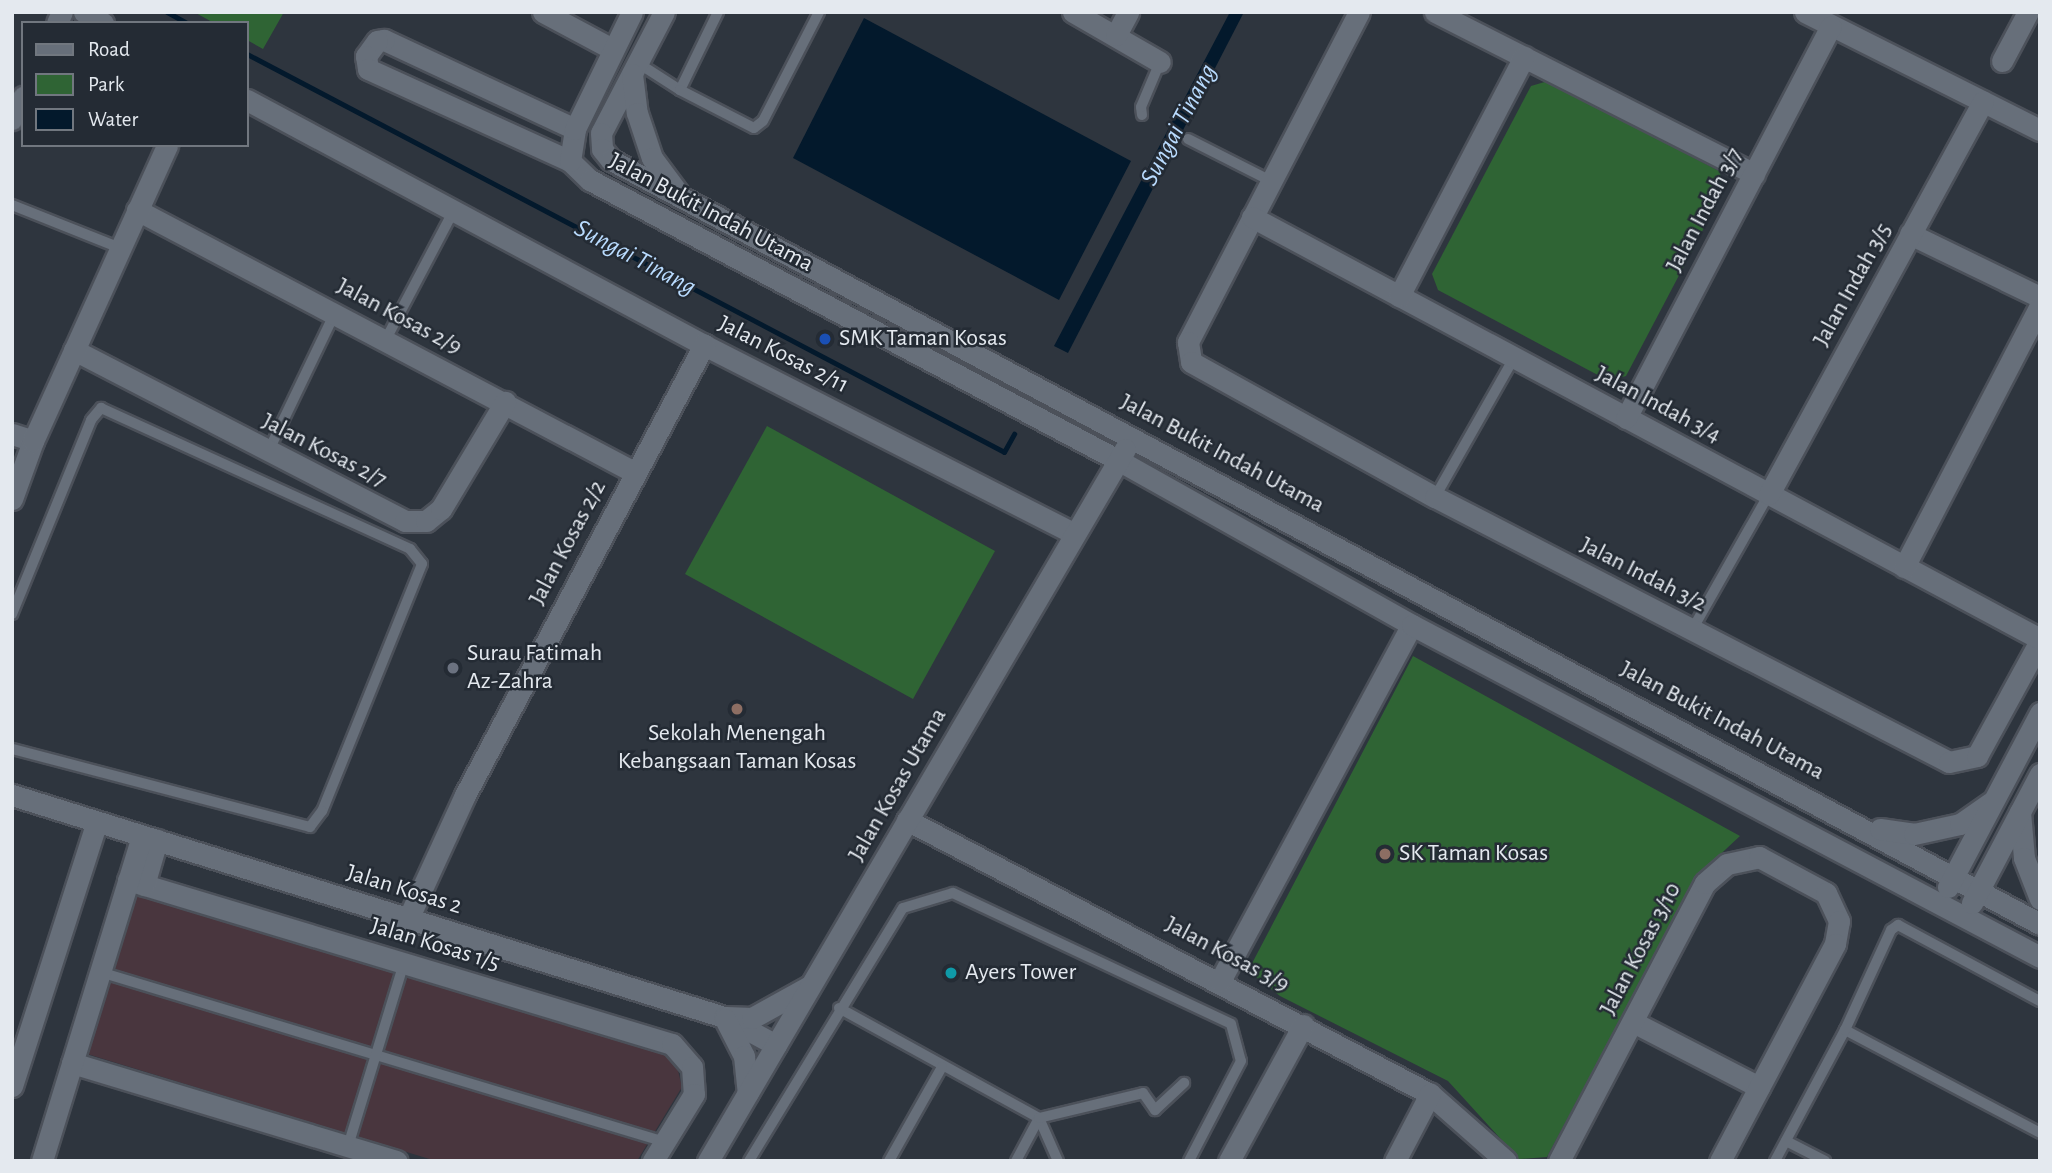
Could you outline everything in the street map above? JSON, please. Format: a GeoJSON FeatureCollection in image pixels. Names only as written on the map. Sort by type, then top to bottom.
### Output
{"type":"FeatureCollection","features":[{"type":"Feature","properties":{"kind":"street"},"geometry":{"type":"LineString","coordinates":[[84,12],[100,21]]}},
{"type":"Feature","properties":{"kind":"street","name":"Jalan Bukit Indah Utama"},"geometry":{"type":"LineString","coordinates":[[570,162],[575,129],[632,12]]}},
{"type":"Feature","properties":{"kind":"street","name":"Jalan Bukit Indah Utama"},"geometry":{"type":"LineString","coordinates":[[664,12],[601,133],[602,149],[611,160],[1133,435],[1864,826],[2040,924]]}},
{"type":"Feature","properties":{"kind":"street"},"geometry":{"type":"LineString","coordinates":[[1073,12],[1160,62]]}},
{"type":"Feature","properties":{"kind":"street"},"geometry":{"type":"LineString","coordinates":[[1116,35],[1128,12]]}},
{"type":"Feature","properties":{"kind":"street"},"geometry":{"type":"LineString","coordinates":[[1252,217],[1359,12]]}},
{"type":"Feature","properties":{"kind":"street"},"geometry":{"type":"LineString","coordinates":[[1435,12],[1754,174]]}},
{"type":"Feature","properties":{"kind":"street"},"geometry":{"type":"LineString","coordinates":[[1805,12],[2040,130]]}},
{"type":"Feature","properties":{"kind":"street"},"geometry":{"type":"LineString","coordinates":[[2002,61],[2028,12]]}},
{"type":"Feature","properties":{"kind":"street"},"geometry":{"type":"LineString","coordinates":[[551,14],[612,49]]}},
{"type":"Feature","properties":{"kind":"street","name":"Jalan Indah 3/7"},"geometry":{"type":"LineString","coordinates":[[1626,418],[1831,26]]}},
{"type":"Feature","properties":{"kind":"street","name":"Jalan Bukit Indah Utama"},"geometry":{"type":"LineString","coordinates":[[575,129],[384,40],[377,41],[366,56],[368,69],[570,162],[590,180],[1118,460],[1412,625],[2040,957]]}},
{"type":"Feature","properties":{"kind":"street"},"geometry":{"type":"LineString","coordinates":[[1399,296],[1524,57]]}},
{"type":"Feature","properties":{"kind":"street"},"geometry":{"type":"LineString","coordinates":[[635,68],[637,113],[652,158],[683,200]]}},
{"type":"Feature","properties":{"kind":"street"},"geometry":{"type":"LineString","coordinates":[[12,119],[21,100]]}},
{"type":"Feature","properties":{"kind":"street","name":"Jalan Kosas 2/11"},"geometry":{"type":"LineString","coordinates":[[248,101],[704,345],[1075,534]]}},
{"type":"Feature","properties":{"kind":"street","name":"Jalan Indah 3/5"},"geometry":{"type":"LineString","coordinates":[[1769,494],[1983,102]]}},
{"type":"Feature","properties":{"kind":"street"},"geometry":{"type":"LineString","coordinates":[[12,499],[33,441],[166,147]]}},
{"type":"Feature","properties":{"kind":"street","name":"Jalan Kosas 2/9"},"geometry":{"type":"LineString","coordinates":[[137,210],[635,472]]}},
{"type":"Feature","properties":{"kind":"street","name":"Jalan Indah 3/4"},"geometry":{"type":"LineString","coordinates":[[1252,217],[2040,640]]}},
{"type":"Feature","properties":{"kind":"street","name":"Jalan Indah 3/2"},"geometry":{"type":"LineString","coordinates":[[1252,217],[1188,342],[1191,362],[1435,497],[1949,762],[1977,756],[2040,640]]}},
{"type":"Feature","properties":{"kind":"street"},"geometry":{"type":"LineString","coordinates":[[1910,234],[2040,298]]}},
{"type":"Feature","properties":{"kind":"street"},"geometry":{"type":"LineString","coordinates":[[1904,567],[2040,306]]}},
{"type":"Feature","properties":{"kind":"street","name":"Jalan Kosas 2/2"},"geometry":{"type":"LineString","coordinates":[[408,919],[465,795],[704,345]]}},
{"type":"Feature","properties":{"kind":"street","name":"Jalan Kosas 2/7"},"geometry":{"type":"LineString","coordinates":[[74,350],[405,521],[426,522],[441,509],[505,402]]}},
{"type":"Feature","properties":{"kind":"street"},"geometry":{"type":"LineString","coordinates":[[12,434],[33,441]]}},
{"type":"Feature","properties":{"kind":"street","name":"Jalan Kosas Utama"},"geometry":{"type":"LineString","coordinates":[[708,1161],[1133,435]]}},
{"type":"Feature","properties":{"kind":"street"},"geometry":{"type":"LineString","coordinates":[[1220,981],[1412,625]]}},
{"type":"Feature","properties":{"kind":"street"},"geometry":{"type":"LineString","coordinates":[[1939,904],[2040,713]]}},
{"type":"Feature","properties":{"kind":"street"},"geometry":{"type":"LineString","coordinates":[[1965,917],[2040,774]]}},
{"type":"Feature","properties":{"kind":"street","name":"Jalan Kosas 2"},"geometry":{"type":"LineString","coordinates":[[12,795],[723,1017],[776,1045]]}},
{"type":"Feature","properties":{"kind":"street"},"geometry":{"type":"LineString","coordinates":[[1864,826],[1914,834],[1959,824],[1993,801]]}},
{"type":"Feature","properties":{"kind":"street"},"geometry":{"type":"LineString","coordinates":[[2020,812],[2024,858],[2040,899]]}},
{"type":"Feature","properties":{"kind":"street","name":"Jalan Kosas 3/9"},"geometry":{"type":"LineString","coordinates":[[907,820],[1220,981],[1430,1094],[1506,1161]]}},
{"type":"Feature","properties":{"kind":"street"},"geometry":{"type":"LineString","coordinates":[[12,1086],[97,822]]}},
{"type":"Feature","properties":{"kind":"street"},"geometry":{"type":"LineString","coordinates":[[42,1161],[100,972],[136,883],[149,838]]}},
{"type":"Feature","properties":{"kind":"street","name":"Jalan Kosas 3/10"},"geometry":{"type":"LineString","coordinates":[[1559,1161],[1706,883],[1727,864],[1759,857],[1826,893],[1839,921],[1836,944],[1759,1087]]}},
{"type":"Feature","properties":{"kind":"street","name":"Jalan Kosas 1/5"},"geometry":{"type":"LineString","coordinates":[[136,883],[672,1044],[692,1068],[694,1094],[665,1142]]}},
{"type":"Feature","properties":{"kind":"street"},"geometry":{"type":"LineString","coordinates":[[723,1017],[752,1018],[810,986]]}},
{"type":"Feature","properties":{"kind":"street"},"geometry":{"type":"LineString","coordinates":[[723,1017],[744,1056],[748,1093]]}},
{"type":"Feature","properties":{"kind":"street"},"geometry":{"type":"LineString","coordinates":[[1633,1022],[1759,1087],[1720,1161]]}},
{"type":"Feature","properties":{"kind":"street"},"geometry":{"type":"LineString","coordinates":[[1229,1161],[1303,1025]]}},
{"type":"Feature","properties":{"kind":"street"},"geometry":{"type":"LineString","coordinates":[[72,1063],[397,1161]]}},
{"type":"Feature","properties":{"kind":"street"},"geometry":{"type":"LineString","coordinates":[[1395,1161],[1430,1094]]}},
{"type":"Feature","properties":{"kind":"street"},"geometry":{"type":"LineString","coordinates":[[653,1161],[665,1142]]}},
{"type":"Feature","properties":{"kind":"lane"},"geometry":{"type":"LineString","coordinates":[[680,90],[718,12]]}},
{"type":"Feature","properties":{"kind":"lane"},"geometry":{"type":"LineString","coordinates":[[635,68],[754,128],[764,121],[820,12]]}},
{"type":"Feature","properties":{"kind":"lane"},"geometry":{"type":"LineString","coordinates":[[1142,115],[1141,107],[1160,62]]}},
{"type":"Feature","properties":{"kind":"lane"},"geometry":{"type":"LineString","coordinates":[[1188,139],[1271,181]]}},
{"type":"Feature","properties":{"kind":"lane"},"geometry":{"type":"LineString","coordinates":[[12,205],[120,248]]}},
{"type":"Feature","properties":{"kind":"lane"},"geometry":{"type":"LineString","coordinates":[[385,341],[453,212]]}},
{"type":"Feature","properties":{"kind":"lane"},"geometry":{"type":"LineString","coordinates":[[268,452],[335,313]]}},
{"type":"Feature","properties":{"kind":"lane"},"geometry":{"type":"LineString","coordinates":[[1435,497],[1514,358]]}},
{"type":"Feature","properties":{"kind":"lane"},"geometry":{"type":"LineString","coordinates":[[12,749],[310,827],[328,798],[422,564],[410,549],[101,408],[91,420],[13,611]]}},
{"type":"Feature","properties":{"kind":"lane"},"geometry":{"type":"LineString","coordinates":[[1692,630],[1769,494]]}},
{"type":"Feature","properties":{"kind":"lane"},"geometry":{"type":"LineString","coordinates":[[749,1161],[839,1009],[903,908],[954,893],[1231,1024],[1241,1061],[1189,1161]]}},
{"type":"Feature","properties":{"kind":"lane"},"geometry":{"type":"LineString","coordinates":[[1775,1161],[1846,1030],[1891,930],[1898,925],[2040,1001]]}},
{"type":"Feature","properties":{"kind":"lane"},"geometry":{"type":"LineString","coordinates":[[348,1146],[404,963]]}},
{"type":"Feature","properties":{"kind":"lane"},"geometry":{"type":"LineString","coordinates":[[100,972],[665,1142]]}},
{"type":"Feature","properties":{"kind":"lane"},"geometry":{"type":"LineString","coordinates":[[839,1009],[1039,1118],[1058,1161]]}},
{"type":"Feature","properties":{"kind":"lane"},"geometry":{"type":"LineString","coordinates":[[1846,1030],[2040,1133]]}},
{"type":"Feature","properties":{"kind":"lane"},"geometry":{"type":"LineString","coordinates":[[889,1161],[942,1067]]}},
{"type":"Feature","properties":{"kind":"lane"},"geometry":{"type":"LineString","coordinates":[[1016,1161],[1039,1118],[1143,1093],[1155,1110],[1184,1083]]}},
{"type":"Feature","properties":{"kind":"lane"},"geometry":{"type":"LineString","coordinates":[[1786,1141],[1825,1161]]}},
{"type":"Feature","properties":{"kind":"shaded area"},"geometry":{"type":"Polygon","coordinates":[[[134,892],[675,1058],[682,1087],[637,1161],[436,1161],[84,1053],[134,892]]]}},
{"type":"Feature","properties":{"kind":"green space"},"geometry":{"type":"Polygon","coordinates":[[[194,12],[284,12],[263,49],[248,41],[248,21],[210,21],[194,12]]]}},
{"type":"Feature","properties":{"kind":"green space"},"geometry":{"type":"Polygon","coordinates":[[[1548,81],[1719,171],[1725,188],[1626,376],[1609,381],[1438,290],[1432,274],[1531,86],[1548,81]]]}},
{"type":"Feature","properties":{"kind":"green space"},"geometry":{"type":"Polygon","coordinates":[[[767,426],[995,551],[913,699],[685,574],[767,426]]]}},
{"type":"Feature","properties":{"kind":"green space"},"geometry":{"type":"Polygon","coordinates":[[[1413,656],[1740,836],[1696,877],[1547,1157],[1519,1159],[1448,1081],[1280,996],[1248,971],[1413,656]]]}},
{"type":"Feature","properties":{"kind":"water"},"geometry":{"type":"Polygon","coordinates":[[[1230,12],[1244,12],[1068,353],[1054,346],[1230,12]]]}},
{"type":"Feature","properties":{"kind":"water"},"geometry":{"type":"Polygon","coordinates":[[[864,18],[1131,161],[1059,300],[793,158],[864,18]]]}},
{"type":"Feature","properties":{"kind":"waterway","name":"Sungai Tinang"},"geometry":{"type":"LineString","coordinates":[[167,12],[183,21]]}},
{"type":"Feature","properties":{"kind":"waterway","name":"Sungai Tinang"},"geometry":{"type":"LineString","coordinates":[[248,55],[1004,452],[1014,434]]}},
{"type":"Feature","properties":{"kind":"place","name":"SMK Taman Kosas"},"geometry":{"type":"Point","coordinates":[825,339]}},
{"type":"Feature","properties":{"kind":"place","name":"Surau Fatimah Az-Zahra"},"geometry":{"type":"Point","coordinates":[453,668]}},
{"type":"Feature","properties":{"kind":"place","name":"Sekolah Menengah Kebangsaan Taman Kosas"},"geometry":{"type":"Point","coordinates":[737,709]}},
{"type":"Feature","properties":{"kind":"place","name":"SK Taman Kosas"},"geometry":{"type":"Point","coordinates":[1385,854]}},
{"type":"Feature","properties":{"kind":"place","name":"Ayers Tower"},"geometry":{"type":"Point","coordinates":[951,973]}}]}
